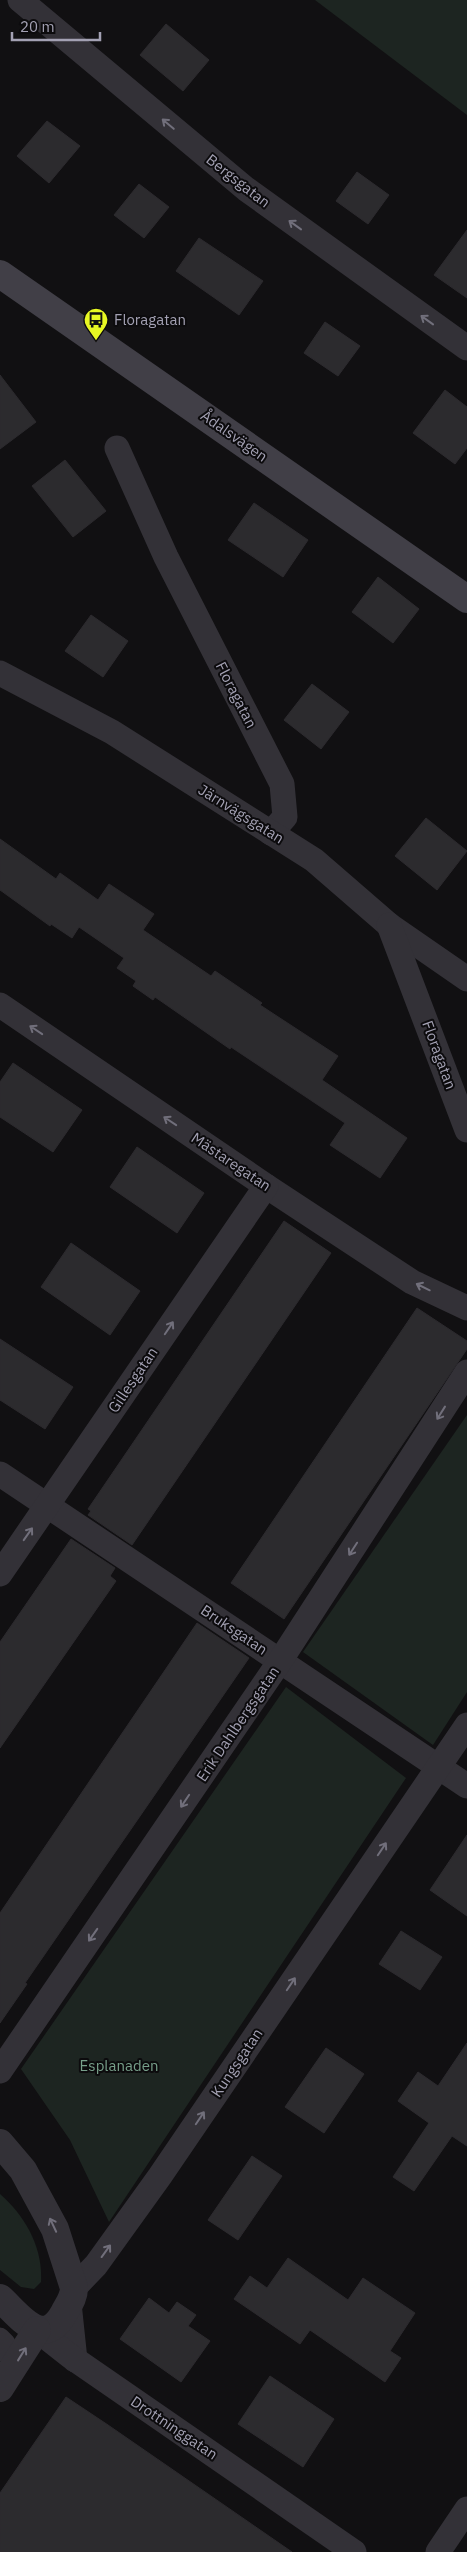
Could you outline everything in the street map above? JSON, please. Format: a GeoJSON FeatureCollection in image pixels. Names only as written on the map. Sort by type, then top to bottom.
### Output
{"type":"FeatureCollection","features":[{"type":"Feature","properties":{"kind":"main road","name":"Ådalsvägen"},"geometry":{"type":"LineString","coordinates":[[0,274],[467,599]]}},
{"type":"Feature","properties":{"kind":"street","name":"Bergsgatan"},"geometry":{"type":"LineString","coordinates":[[20,0],[246,189],[467,348]]}},
{"type":"Feature","properties":{"kind":"street","name":"Floragatan"},"geometry":{"type":"LineString","coordinates":[[117,448],[166,557],[282,784],[285,816],[272,833]]}},
{"type":"Feature","properties":{"kind":"street","name":"Järnvägsgatan"},"geometry":{"type":"LineString","coordinates":[[0,674],[112,732],[314,860],[389,925],[467,979]]}},
{"type":"Feature","properties":{"kind":"street","name":"Floragatan"},"geometry":{"type":"LineString","coordinates":[[389,925],[467,1130]]}},
{"type":"Feature","properties":{"kind":"street","name":"Mästaregatan"},"geometry":{"type":"LineString","coordinates":[[2,1012],[412,1282],[467,1308]]}},
{"type":"Feature","properties":{"kind":"street","name":"Gillesgatan"},"geometry":{"type":"LineString","coordinates":[[0,1574],[266,1186]]}},
{"type":"Feature","properties":{"kind":"street","name":"Erik Dahlbergsgatan"},"geometry":{"type":"LineString","coordinates":[[0,2071],[280,1661],[467,1372]]}},
{"type":"Feature","properties":{"kind":"street","name":"Bruksgatan"},"geometry":{"type":"LineString","coordinates":[[0,1474],[467,1786]]}},
{"type":"Feature","properties":{"kind":"street","name":"Kungsgatan"},"geometry":{"type":"LineString","coordinates":[[37,2330],[47,2330],[60,2321],[72,2296],[165,2168],[467,1724]]}},
{"type":"Feature","properties":{"kind":"street"},"geometry":{"type":"LineString","coordinates":[[1,2146],[23,2170],[55,2229],[72,2296],[75,2360]]}},
{"type":"Feature","properties":{"kind":"street","name":"Drottninggatan"},"geometry":{"type":"LineString","coordinates":[[0,2298],[28,2326],[37,2330],[75,2360],[354,2552]]}},
{"type":"Feature","properties":{"kind":"street"},"geometry":{"type":"LineString","coordinates":[[0,2388],[37,2330]]}},
{"type":"Feature","properties":{"kind":"street"},"geometry":{"type":"LineString","coordinates":[[0,2336],[6,2343],[0,2352]]}},
{"type":"Feature","properties":{"kind":"street"},"geometry":{"type":"LineString","coordinates":[[438,2552],[467,2508]]}},
{"type":"Feature","properties":{"kind":"green space"},"geometry":{"type":"Polygon","coordinates":[[[315,0],[467,0],[467,115],[315,0]]]}},
{"type":"Feature","properties":{"kind":"green space"},"geometry":{"type":"Polygon","coordinates":[[[467,1415],[467,1692],[433,1745],[303,1652],[467,1415]]]}},
{"type":"Feature","properties":{"kind":"green space","name":"Esplanaden"},"geometry":{"type":"Polygon","coordinates":[[[286,1687],[406,1778],[109,2222],[70,2140],[21,2069],[286,1687]]]}},
{"type":"Feature","properties":{"kind":"green space"},"geometry":{"type":"Polygon","coordinates":[[[0,2194],[17,2212],[31,2233],[41,2269],[41,2282],[34,2289],[21,2287],[0,2270],[0,2194]]]}},
{"type":"Feature","properties":{"kind":"building"},"geometry":{"type":"Polygon","coordinates":[[[166,24],[209,60],[183,91],[140,55],[166,24]]]}},
{"type":"Feature","properties":{"kind":"building"},"geometry":{"type":"Polygon","coordinates":[[[47,121],[80,146],[49,183],[17,156],[47,121]]]}},
{"type":"Feature","properties":{"kind":"building"},"geometry":{"type":"Polygon","coordinates":[[[357,172],[389,195],[368,224],[336,201],[357,172]]]}},
{"type":"Feature","properties":{"kind":"building"},"geometry":{"type":"Polygon","coordinates":[[[139,184],[169,207],[144,238],[114,215],[139,184]]]}},
{"type":"Feature","properties":{"kind":"building"},"geometry":{"type":"Polygon","coordinates":[[[467,230],[467,298],[434,275],[467,230]]]}},
{"type":"Feature","properties":{"kind":"building"},"geometry":{"type":"Polygon","coordinates":[[[199,238],[263,281],[239,315],[176,271],[199,238]]]}},
{"type":"Feature","properties":{"kind":"building"},"geometry":{"type":"Polygon","coordinates":[[[325,322],[360,346],[338,376],[304,353],[325,322]]]}},
{"type":"Feature","properties":{"kind":"building"},"geometry":{"type":"Polygon","coordinates":[[[0,375],[36,422],[0,449],[0,375]]]}},
{"type":"Feature","properties":{"kind":"building"},"geometry":{"type":"Polygon","coordinates":[[[445,390],[467,407],[467,448],[455,464],[413,433],[445,390]]]}},
{"type":"Feature","properties":{"kind":"building"},"geometry":{"type":"Polygon","coordinates":[[[65,460],[106,511],[73,537],[32,486],[65,460]]]}},
{"type":"Feature","properties":{"kind":"building"},"geometry":{"type":"Polygon","coordinates":[[[254,503],[308,540],[283,577],[228,540],[254,503]]]}},
{"type":"Feature","properties":{"kind":"building"},"geometry":{"type":"Polygon","coordinates":[[[378,577],[419,609],[393,643],[352,612],[378,577]]]}},
{"type":"Feature","properties":{"kind":"building"},"geometry":{"type":"Polygon","coordinates":[[[91,615],[128,641],[103,677],[65,651],[91,615]]]}},
{"type":"Feature","properties":{"kind":"building"},"geometry":{"type":"Polygon","coordinates":[[[312,684],[349,712],[321,749],[284,720],[312,684]]]}},
{"type":"Feature","properties":{"kind":"building"},"geometry":{"type":"Polygon","coordinates":[[[426,818],[467,851],[437,890],[395,856],[426,818]]]}},
{"type":"Feature","properties":{"kind":"building"},"geometry":{"type":"Polygon","coordinates":[[[0,839],[56,879],[60,873],[98,900],[109,884],[154,914],[143,930],[211,976],[215,971],[262,1003],[260,1005],[338,1056],[322,1080],[407,1138],[380,1178],[330,1145],[345,1123],[231,1047],[230,1049],[155,997],[153,1000],[133,986],[136,981],[117,968],[124,958],[79,927],[72,938],[51,924],[50,926],[0,890],[0,839]]]}},
{"type":"Feature","properties":{"kind":"building"},"geometry":{"type":"Polygon","coordinates":[[[13,1063],[82,1110],[53,1152],[0,1117],[0,1082],[13,1063]]]}},
{"type":"Feature","properties":{"kind":"building"},"geometry":{"type":"Polygon","coordinates":[[[137,1147],[204,1193],[177,1233],[110,1187],[137,1147]]]}},
{"type":"Feature","properties":{"kind":"building"},"geometry":{"type":"Polygon","coordinates":[[[284,1221],[331,1253],[132,1545],[88,1515],[91,1511],[88,1509],[284,1221]]]}},
{"type":"Feature","properties":{"kind":"building"},"geometry":{"type":"Polygon","coordinates":[[[71,1243],[140,1291],[110,1335],[41,1287],[71,1243]]]}},
{"type":"Feature","properties":{"kind":"building"},"geometry":{"type":"Polygon","coordinates":[[[417,1308],[467,1341],[467,1349],[284,1619],[231,1583],[417,1308]]]}},
{"type":"Feature","properties":{"kind":"building"},"geometry":{"type":"Polygon","coordinates":[[[0,1339],[73,1387],[45,1429],[0,1400],[0,1339]]]}},
{"type":"Feature","properties":{"kind":"building"},"geometry":{"type":"Polygon","coordinates":[[[71,1539],[115,1568],[110,1576],[116,1581],[0,1748],[0,1642],[71,1539]]]}},
{"type":"Feature","properties":{"kind":"building"},"geometry":{"type":"Polygon","coordinates":[[[197,1623],[249,1658],[25,1983],[27,1984],[0,2023],[0,1913],[197,1623]]]}},
{"type":"Feature","properties":{"kind":"building"},"geometry":{"type":"Polygon","coordinates":[[[467,1835],[467,1916],[430,1890],[467,1835]]]}},
{"type":"Feature","properties":{"kind":"building"},"geometry":{"type":"Polygon","coordinates":[[[401,1931],[442,1957],[420,1990],[379,1964],[401,1931]]]}},
{"type":"Feature","properties":{"kind":"building"},"geometry":{"type":"Polygon","coordinates":[[[467,2043],[467,2146],[452,2136],[414,2191],[393,2177],[429,2123],[398,2101],[418,2072],[438,2086],[467,2043]]]}},
{"type":"Feature","properties":{"kind":"building"},"geometry":{"type":"Polygon","coordinates":[[[326,2048],[364,2074],[324,2133],[285,2107],[326,2048]]]}},
{"type":"Feature","properties":{"kind":"building"},"geometry":{"type":"Polygon","coordinates":[[[252,2156],[282,2176],[238,2240],[208,2220],[252,2156]]]}},
{"type":"Feature","properties":{"kind":"building"},"geometry":{"type":"Polygon","coordinates":[[[288,2258],[348,2300],[363,2278],[415,2313],[390,2351],[401,2358],[385,2382],[310,2330],[300,2344],[234,2299],[250,2276],[267,2288],[288,2258]]]}},
{"type":"Feature","properties":{"kind":"building"},"geometry":{"type":"Polygon","coordinates":[[[149,2298],[169,2313],[177,2302],[196,2315],[188,2326],[210,2341],[181,2382],[120,2339],[149,2298]]]}},
{"type":"Feature","properties":{"kind":"building"},"geometry":{"type":"Polygon","coordinates":[[[270,2376],[334,2419],[303,2467],[238,2424],[270,2376]]]}},
{"type":"Feature","properties":{"kind":"building"},"geometry":{"type":"Polygon","coordinates":[[[66,2397],[292,2552],[0,2552],[0,2493],[66,2397]]]}},
{"type":"Feature","properties":{"kind":"place","name":"Floragatan"},"geometry":{"type":"Point","coordinates":[96,341]}}]}
